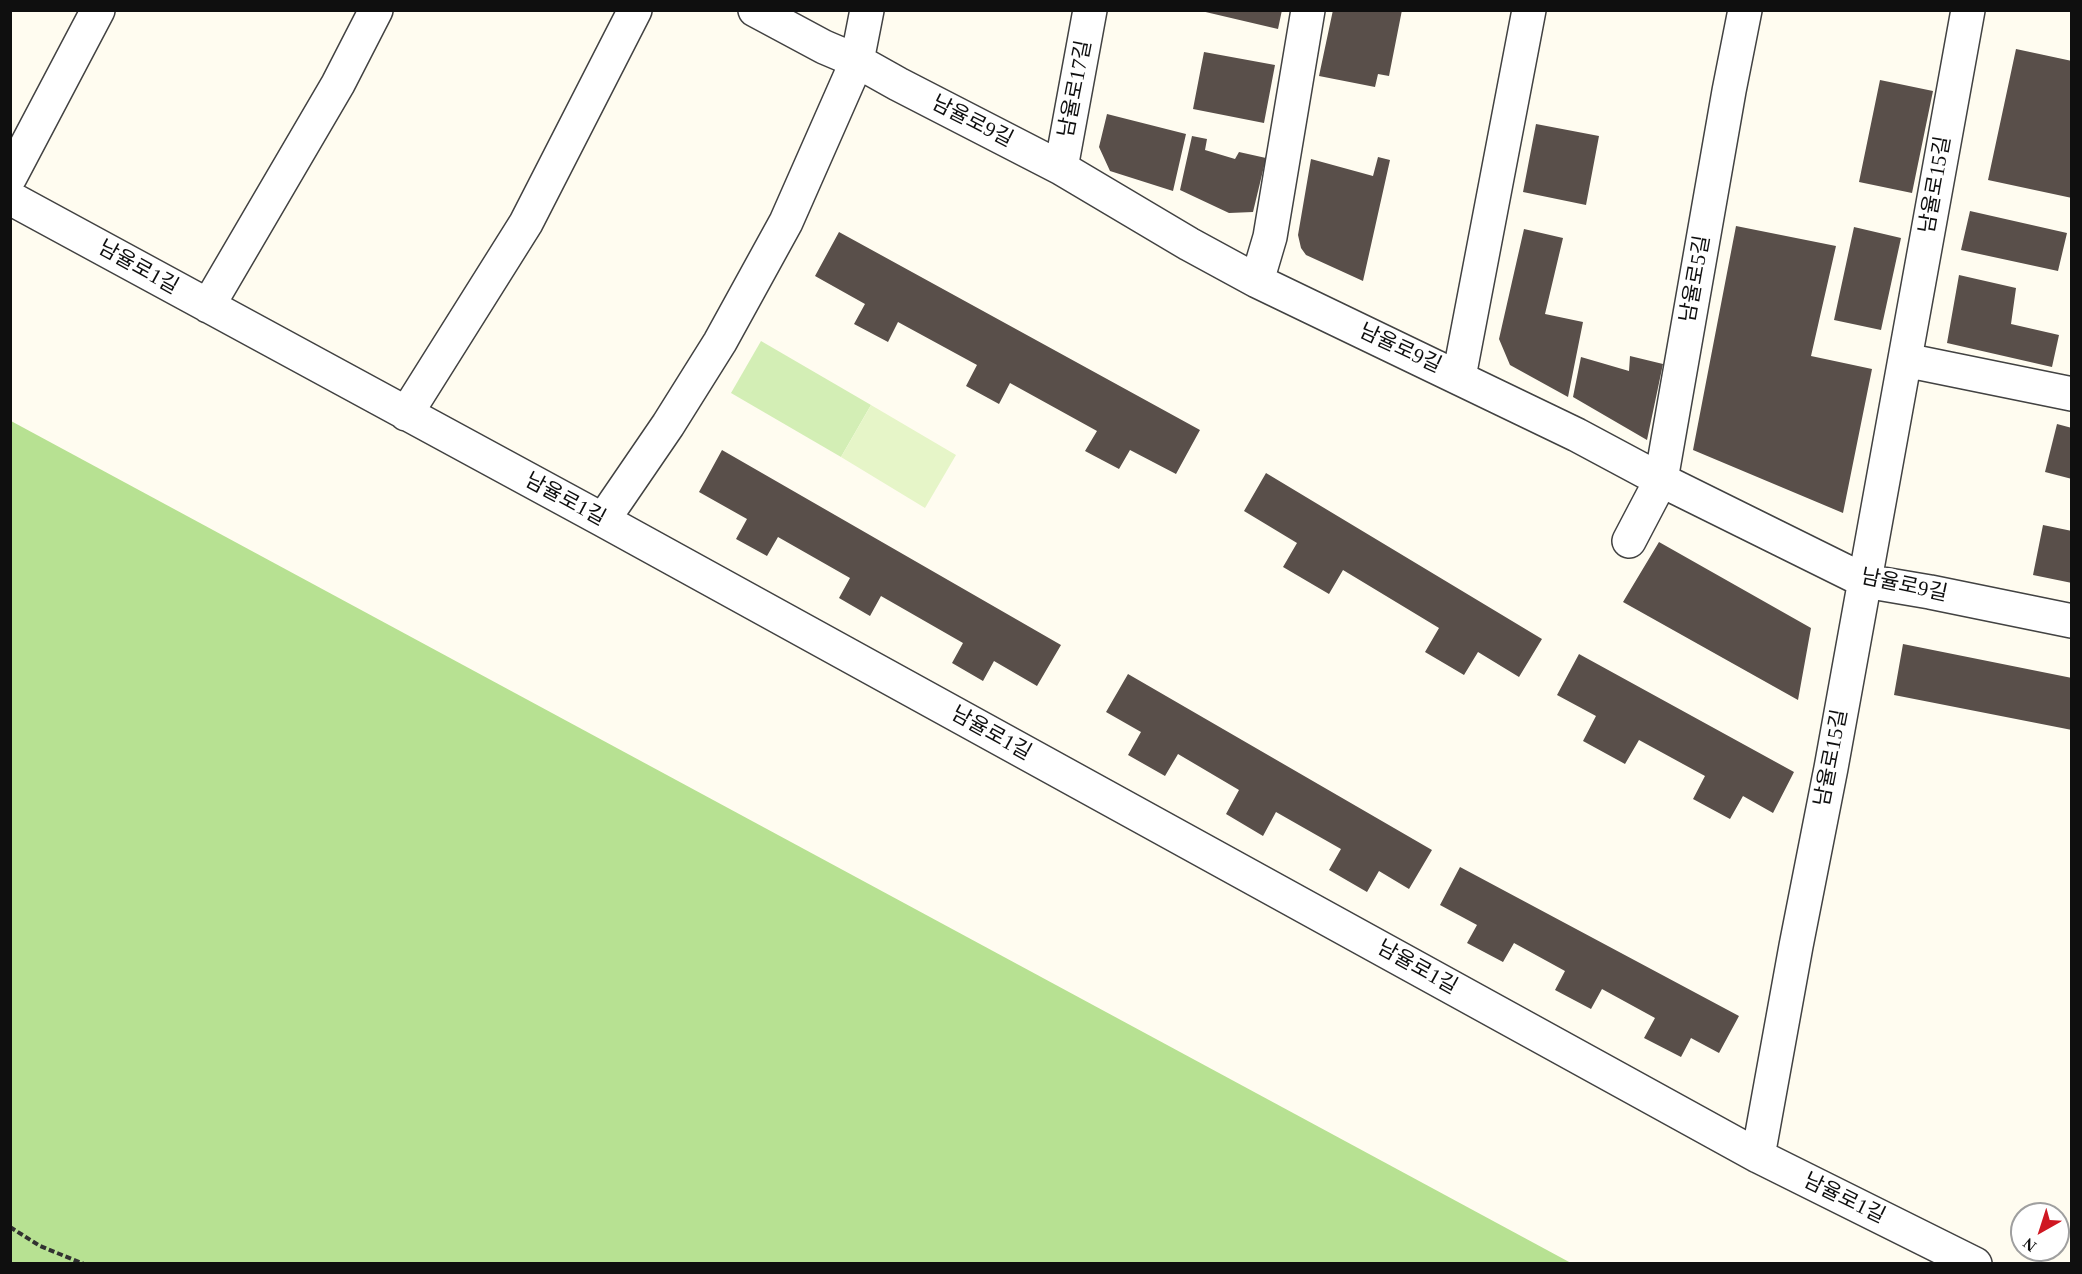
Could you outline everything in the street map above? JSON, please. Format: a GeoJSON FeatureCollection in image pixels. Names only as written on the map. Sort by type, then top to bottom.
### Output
{"type":"FeatureCollection","features":[{"type":"Feature","properties":{"kind":"street"},"geometry":{"type":"LineString","coordinates":[[10,177],[98,10]]}},
{"type":"Feature","properties":{"kind":"street"},"geometry":{"type":"LineString","coordinates":[[208,306],[338,84],[376,10]]}},
{"type":"Feature","properties":{"kind":"street"},"geometry":{"type":"LineString","coordinates":[[406,414],[526,223],[635,10]]}},
{"type":"Feature","properties":{"kind":"street","name":"남율로9길"},"geometry":{"type":"LineString","coordinates":[[755,10],[1061,168],[1189,244],[1257,281],[1577,435],[1661,480],[1865,581],[2072,621]]}},
{"type":"Feature","properties":{"kind":"street"},"geometry":{"type":"LineString","coordinates":[[603,520],[668,425],[720,342],[786,222],[857,61],[867,10]]}},
{"type":"Feature","properties":{"kind":"street","name":"남율로17길"},"geometry":{"type":"LineString","coordinates":[[1061,168],[1090,10]]}},
{"type":"Feature","properties":{"kind":"street"},"geometry":{"type":"LineString","coordinates":[[1257,281],[1270,237],[1308,10]]}},
{"type":"Feature","properties":{"kind":"street"},"geometry":{"type":"LineString","coordinates":[[1459,377],[1528,10]]}},
{"type":"Feature","properties":{"kind":"street","name":"남율로5길"},"geometry":{"type":"LineString","coordinates":[[1629,541],[1661,480],[1745,10]]}},
{"type":"Feature","properties":{"kind":"street","name":"남율로15길"},"geometry":{"type":"LineString","coordinates":[[1758,1156],[1968,10]]}},
{"type":"Feature","properties":{"kind":"street","name":"남율로1길"},"geometry":{"type":"LineString","coordinates":[[10,198],[603,520],[1758,1156],[1975,1263]]}},
{"type":"Feature","properties":{"kind":"street"},"geometry":{"type":"LineString","coordinates":[[1905,360],[2072,394]]}},
{"type":"Feature","properties":{"kind":"path"},"geometry":{"type":"LineString","coordinates":[[10,1227],[40,1246],[84,1263]]}},
{"type":"Feature","properties":{"kind":"green space"},"geometry":{"type":"Polygon","coordinates":[[[761,341],[871,405],[841,457],[731,393],[761,341]]]}},
{"type":"Feature","properties":{"kind":"green space"},"geometry":{"type":"Polygon","coordinates":[[[871,405],[956,455],[925,508],[841,457],[871,405]]]}},
{"type":"Feature","properties":{"kind":"green space"},"geometry":{"type":"Polygon","coordinates":[[[11,421],[1571,1263],[11,1263],[11,421]]]}},
{"type":"Feature","properties":{"kind":"building"},"geometry":{"type":"Polygon","coordinates":[[[1197,10],[1282,10],[1278,29],[1197,10]]]}},
{"type":"Feature","properties":{"kind":"building"},"geometry":{"type":"Polygon","coordinates":[[[1333,10],[1402,10],[1389,76],[1378,74],[1375,87],[1319,76],[1333,10]]]}},
{"type":"Feature","properties":{"kind":"building"},"geometry":{"type":"Polygon","coordinates":[[[2016,49],[2072,61],[2072,198],[1988,180],[2016,49]]]}},
{"type":"Feature","properties":{"kind":"building"},"geometry":{"type":"Polygon","coordinates":[[[1204,52],[1275,65],[1264,123],[1193,109],[1204,52]]]}},
{"type":"Feature","properties":{"kind":"building"},"geometry":{"type":"Polygon","coordinates":[[[1880,80],[1933,91],[1912,193],[1859,182],[1880,80]]]}},
{"type":"Feature","properties":{"kind":"building"},"geometry":{"type":"Polygon","coordinates":[[[1107,114],[1186,134],[1173,191],[1110,171],[1099,147],[1107,114]]]}},
{"type":"Feature","properties":{"kind":"building"},"geometry":{"type":"Polygon","coordinates":[[[1536,124],[1599,136],[1586,205],[1523,192],[1536,124]]]}},
{"type":"Feature","properties":{"kind":"building"},"geometry":{"type":"Polygon","coordinates":[[[1192,136],[1207,139],[1205,150],[1235,159],[1239,152],[1266,158],[1253,212],[1229,213],[1180,190],[1192,136]]]}},
{"type":"Feature","properties":{"kind":"building"},"geometry":{"type":"Polygon","coordinates":[[[1378,157],[1390,160],[1363,281],[1306,255],[1301,248],[1298,235],[1311,159],[1373,176],[1378,157]]]}},
{"type":"Feature","properties":{"kind":"building"},"geometry":{"type":"Polygon","coordinates":[[[1970,211],[2067,233],[2058,271],[1961,250],[1970,211]]]}},
{"type":"Feature","properties":{"kind":"building"},"geometry":{"type":"Polygon","coordinates":[[[1736,226],[1836,246],[1811,356],[1872,369],[1843,513],[1693,450],[1736,226]]]}},
{"type":"Feature","properties":{"kind":"building"},"geometry":{"type":"Polygon","coordinates":[[[1854,227],[1901,238],[1881,330],[1834,320],[1854,227]]]}},
{"type":"Feature","properties":{"kind":"building"},"geometry":{"type":"Polygon","coordinates":[[[1524,229],[1563,238],[1545,314],[1583,322],[1568,397],[1510,365],[1499,339],[1524,229]]]}},
{"type":"Feature","properties":{"kind":"building"},"geometry":{"type":"Polygon","coordinates":[[[839,232],[1200,430],[1176,474],[1130,450],[1119,469],[1085,451],[1097,431],[1010,383],[999,404],[966,386],[977,365],[898,322],[888,342],[854,324],[865,304],[815,276],[839,232]]]}},
{"type":"Feature","properties":{"kind":"building"},"geometry":{"type":"Polygon","coordinates":[[[1959,275],[2016,288],[2011,324],[2059,335],[2052,367],[1947,343],[1959,275]]]}},
{"type":"Feature","properties":{"kind":"building"},"geometry":{"type":"Polygon","coordinates":[[[1630,356],[1663,364],[1647,440],[1573,397],[1581,357],[1629,371],[1630,356]]]}},
{"type":"Feature","properties":{"kind":"building"},"geometry":{"type":"Polygon","coordinates":[[[2057,424],[2072,428],[2072,479],[2045,472],[2057,424]]]}},
{"type":"Feature","properties":{"kind":"building"},"geometry":{"type":"Polygon","coordinates":[[[722,450],[1061,645],[1037,686],[994,661],[983,681],[952,663],[963,643],[881,596],[870,616],[839,598],[850,578],[778,537],[767,556],[736,539],[747,519],[699,492],[722,450]]]}},
{"type":"Feature","properties":{"kind":"building"},"geometry":{"type":"Polygon","coordinates":[[[1266,473],[1542,639],[1519,677],[1478,652],[1464,675],[1425,652],[1439,628],[1343,570],[1329,594],[1283,567],[1297,543],[1244,511],[1266,473]]]}},
{"type":"Feature","properties":{"kind":"building"},"geometry":{"type":"Polygon","coordinates":[[[2043,525],[2072,531],[2072,583],[2033,575],[2043,525]]]}},
{"type":"Feature","properties":{"kind":"building"},"geometry":{"type":"Polygon","coordinates":[[[1659,542],[1811,628],[1798,700],[1623,602],[1659,542]]]}},
{"type":"Feature","properties":{"kind":"building"},"geometry":{"type":"Polygon","coordinates":[[[1903,644],[2072,678],[2072,730],[1894,695],[1903,644]]]}},
{"type":"Feature","properties":{"kind":"building"},"geometry":{"type":"Polygon","coordinates":[[[1579,654],[1794,772],[1773,813],[1743,796],[1730,819],[1693,799],[1705,776],[1639,740],[1625,764],[1583,741],[1596,716],[1557,695],[1579,654]]]}},
{"type":"Feature","properties":{"kind":"building"},"geometry":{"type":"Polygon","coordinates":[[[1128,674],[1432,850],[1409,889],[1379,871],[1367,892],[1329,870],[1341,849],[1276,812],[1263,836],[1226,814],[1239,790],[1178,754],[1165,776],[1128,755],[1141,732],[1106,712],[1128,674]]]}},
{"type":"Feature","properties":{"kind":"building"},"geometry":{"type":"Polygon","coordinates":[[[1460,867],[1739,1016],[1719,1053],[1691,1038],[1681,1057],[1644,1038],[1655,1018],[1602,989],[1591,1009],[1555,990],[1565,971],[1514,943],[1503,962],[1467,943],[1477,925],[1440,905],[1460,867]]]}}]}
